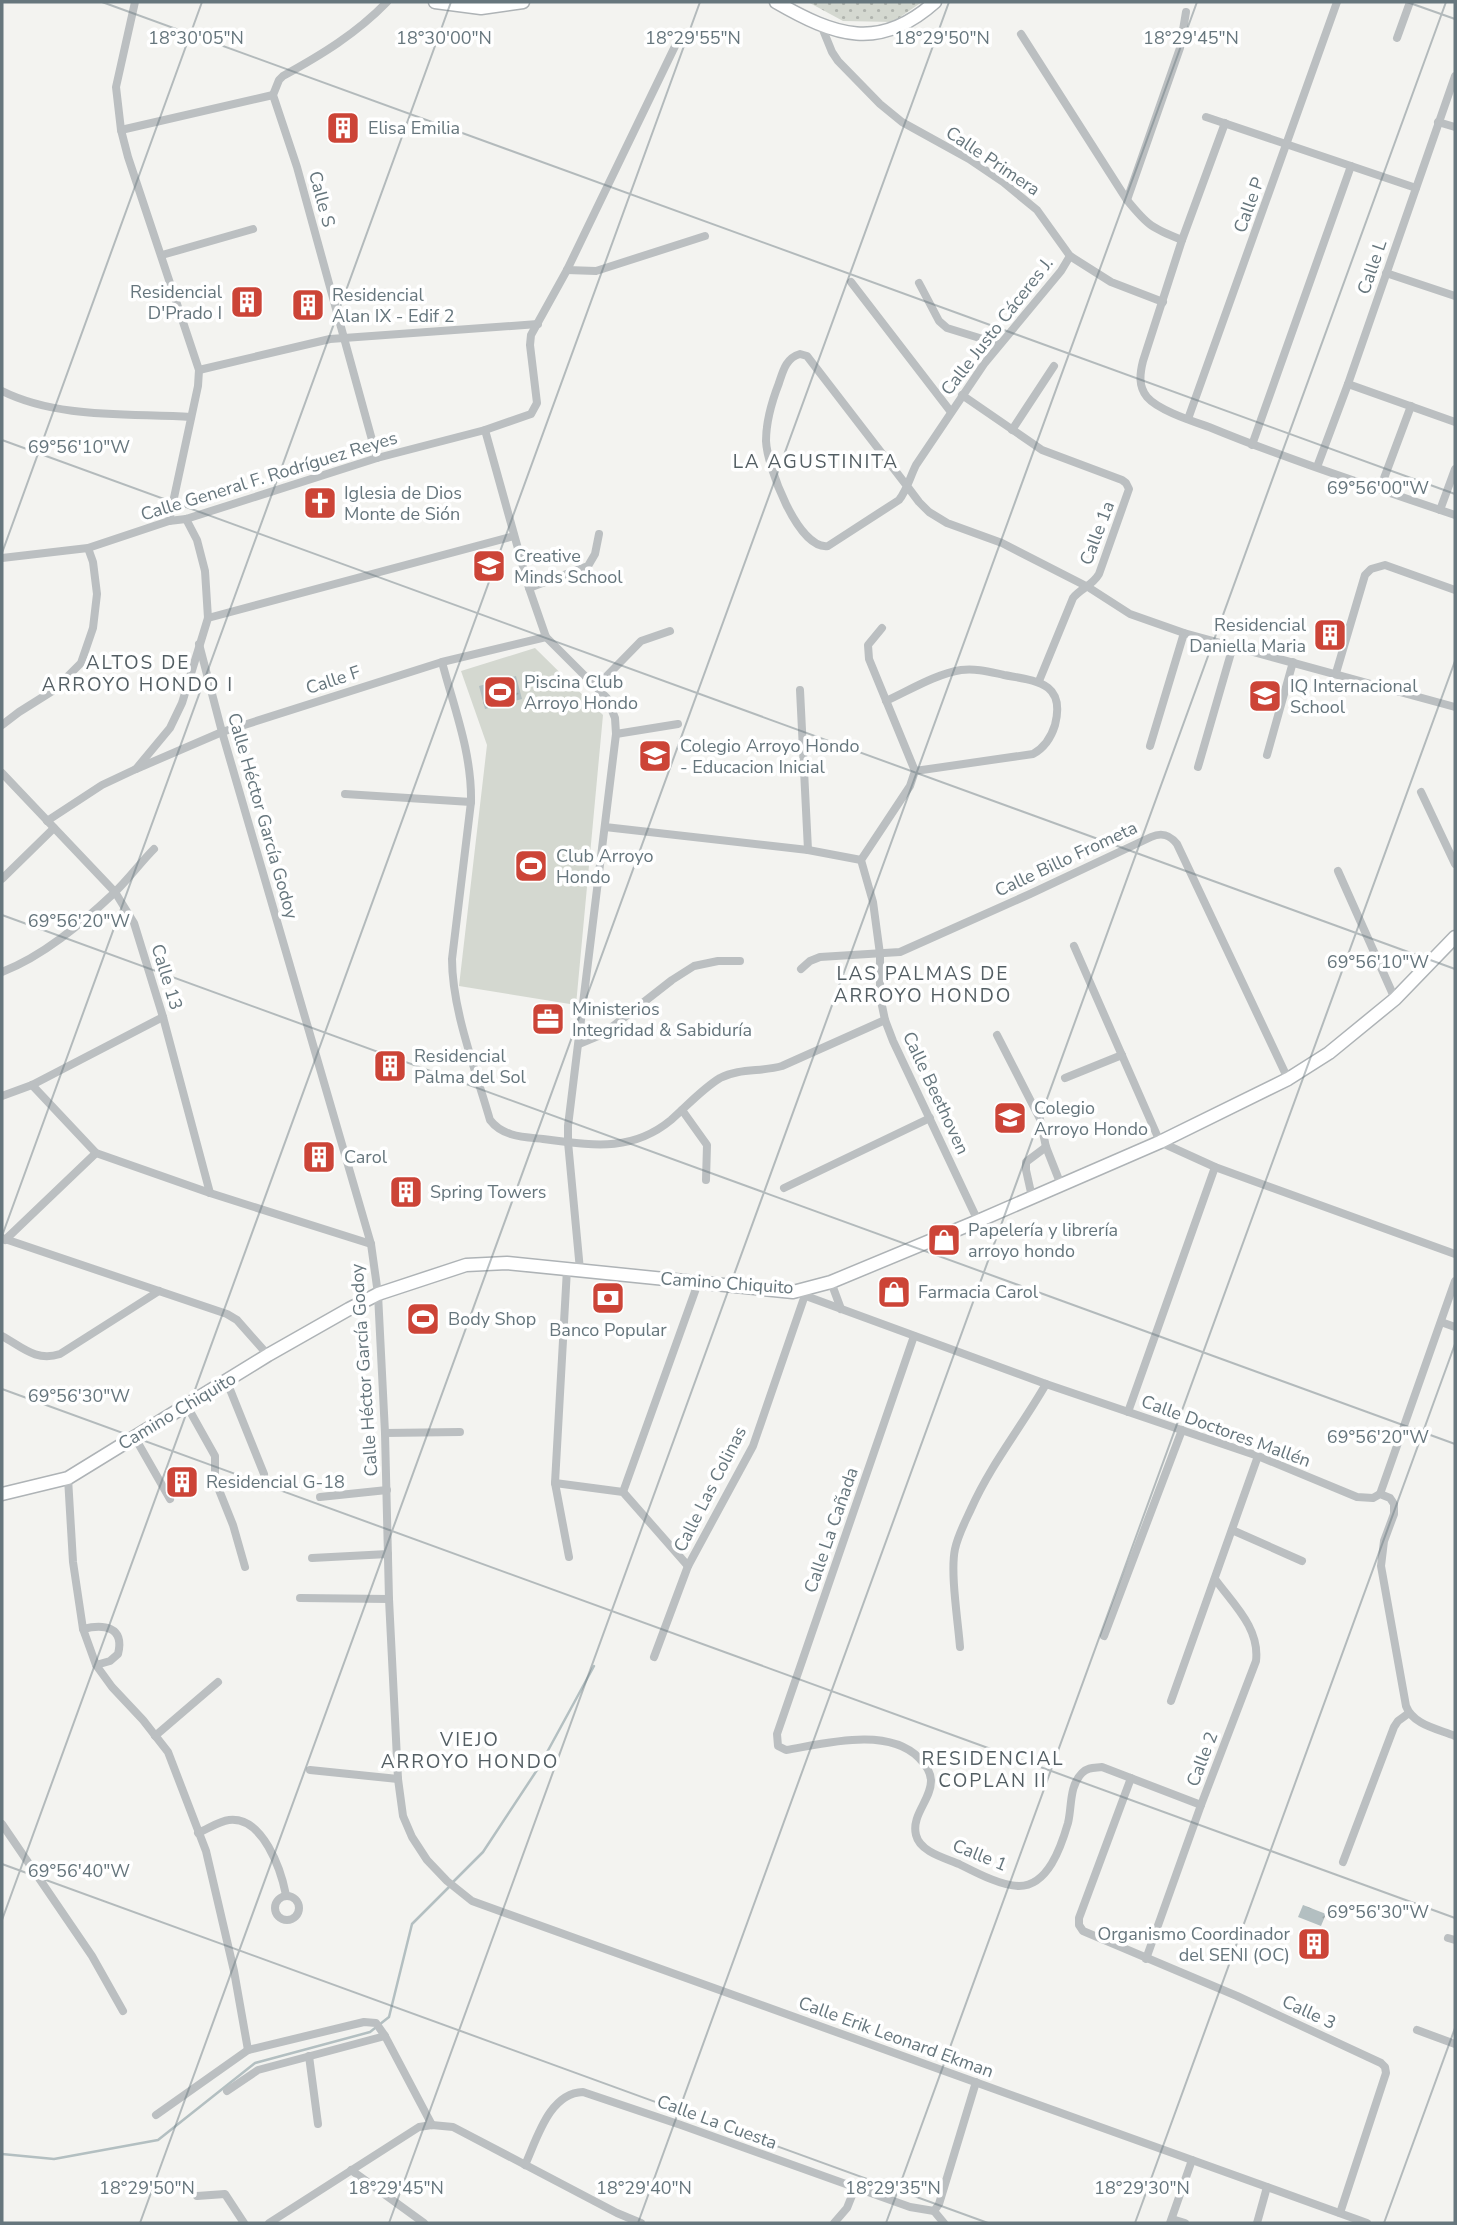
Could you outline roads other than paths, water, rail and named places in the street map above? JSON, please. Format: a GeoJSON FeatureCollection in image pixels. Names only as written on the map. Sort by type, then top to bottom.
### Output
{"type":"FeatureCollection","features":[{"type":"Feature","properties":{"kind":"main road"},"geometry":{"type":"LineString","coordinates":[[435,2],[481,8],[523,2]]}},
{"type":"Feature","properties":{"kind":"main road"},"geometry":{"type":"LineString","coordinates":[[776,2],[821,26],[842,32],[866,34],[889,30],[916,18],[935,2]]}},
{"type":"Feature","properties":{"kind":"main road","name":"Camino Chiquito"},"geometry":{"type":"LineString","coordinates":[[2,1494],[68,1478],[268,1354],[378,1294],[466,1265],[507,1263],[799,1294],[831,1282],[1160,1142],[1288,1079],[1329,1053],[1395,999],[1455,937]]}},
{"type":"Feature","properties":{"kind":"street"},"geometry":{"type":"LineString","coordinates":[[135,2],[116,88],[121,130],[200,370],[169,521]]}},
{"type":"Feature","properties":{"kind":"street"},"geometry":{"type":"LineString","coordinates":[[121,130],[273,95],[279,79],[352,35],[387,2]]}},
{"type":"Feature","properties":{"kind":"street","name":"Calle P"},"geometry":{"type":"LineString","coordinates":[[1188,419],[1337,2]]}},
{"type":"Feature","properties":{"kind":"street"},"geometry":{"type":"LineString","coordinates":[[1397,38],[1410,2]]}},
{"type":"Feature","properties":{"kind":"street"},"geometry":{"type":"LineString","coordinates":[[1127,200],[1180,48],[1186,12]]}},
{"type":"Feature","properties":{"kind":"street","name":"Calle Primera"},"geometry":{"type":"LineString","coordinates":[[821,26],[838,61],[880,104],[902,122],[969,159],[1003,182],[1037,210],[1070,256],[1111,282],[1163,302]]}},
{"type":"Feature","properties":{"kind":"street"},"geometry":{"type":"LineString","coordinates":[[1021,34],[1127,200],[1150,226],[1182,240]]}},
{"type":"Feature","properties":{"kind":"street"},"geometry":{"type":"LineString","coordinates":[[200,370],[343,337],[538,324],[567,270],[678,40]]}},
{"type":"Feature","properties":{"kind":"street","name":"Calle L"},"geometry":{"type":"LineString","coordinates":[[1317,467],[1349,384],[1455,76]]}},
{"type":"Feature","properties":{"kind":"street","name":"Calle S"},"geometry":{"type":"LineString","coordinates":[[273,95],[297,167],[377,458]]}},
{"type":"Feature","properties":{"kind":"street"},"geometry":{"type":"LineString","coordinates":[[1206,117],[1416,188]]}},
{"type":"Feature","properties":{"kind":"street"},"geometry":{"type":"LineString","coordinates":[[1438,122],[1455,127]]}},
{"type":"Feature","properties":{"kind":"street"},"geometry":{"type":"LineString","coordinates":[[1225,123],[1182,240],[1143,361],[1139,380],[1146,396],[1188,419],[1252,445],[1455,515]]}},
{"type":"Feature","properties":{"kind":"street"},"geometry":{"type":"LineString","coordinates":[[1252,445],[1350,166]]}},
{"type":"Feature","properties":{"kind":"street"},"geometry":{"type":"LineString","coordinates":[[162,255],[253,229]]}},
{"type":"Feature","properties":{"kind":"street"},"geometry":{"type":"LineString","coordinates":[[567,270],[596,271],[705,236]]}},
{"type":"Feature","properties":{"kind":"street","name":"Calle Justo Cáceres J."},"geometry":{"type":"LineString","coordinates":[[907,486],[807,356],[795,355],[784,367],[768,419],[766,441],[770,465],[779,490],[807,538],[822,547],[836,542],[899,500],[907,486],[916,465],[962,395],[999,344],[1054,281],[1070,256]]}},
{"type":"Feature","properties":{"kind":"street"},"geometry":{"type":"LineString","coordinates":[[1386,274],[1455,296]]}},
{"type":"Feature","properties":{"kind":"street"},"geometry":{"type":"LineString","coordinates":[[851,282],[951,412]]}},
{"type":"Feature","properties":{"kind":"street"},"geometry":{"type":"LineString","coordinates":[[919,282],[939,321],[947,328],[999,344]]}},
{"type":"Feature","properties":{"kind":"street","name":"Calle General F. Rodríguez Reyes"},"geometry":{"type":"LineString","coordinates":[[2,558],[88,548],[377,458],[485,430],[531,414],[537,403],[530,345],[531,335],[538,324]]}},
{"type":"Feature","properties":{"kind":"street"},"geometry":{"type":"LineString","coordinates":[[1012,430],[1054,366]]}},
{"type":"Feature","properties":{"kind":"street"},"geometry":{"type":"LineString","coordinates":[[1349,384],[1455,422]]}},
{"type":"Feature","properties":{"kind":"street"},"geometry":{"type":"LineString","coordinates":[[2,391],[43,406],[71,411],[191,416]]}},
{"type":"Feature","properties":{"kind":"street","name":"Calle 1a"},"geometry":{"type":"LineString","coordinates":[[962,395],[1054,456],[1122,480],[1128,485],[1129,494],[1099,574],[1073,598],[1040,681]]}},
{"type":"Feature","properties":{"kind":"street"},"geometry":{"type":"LineString","coordinates":[[1380,489],[1411,406]]}},
{"type":"Feature","properties":{"kind":"street"},"geometry":{"type":"LineString","coordinates":[[485,430],[529,588],[546,637],[597,686],[607,698],[615,718],[616,734],[568,1126],[574,1269],[555,1483],[569,1557]]}},
{"type":"Feature","properties":{"kind":"street"},"geometry":{"type":"LineString","coordinates":[[1440,510],[1455,469]]}},
{"type":"Feature","properties":{"kind":"street"},"geometry":{"type":"LineString","coordinates":[[907,486],[929,512],[947,523],[1002,543],[1088,587],[1130,614],[1233,646],[1455,706]]}},
{"type":"Feature","properties":{"kind":"street"},"geometry":{"type":"LineString","coordinates":[[136,769],[170,728],[182,703],[208,618],[205,571],[197,540],[186,519]]}},
{"type":"Feature","properties":{"kind":"street"},"geometry":{"type":"LineString","coordinates":[[529,588],[588,566],[595,554],[599,534]]}},
{"type":"Feature","properties":{"kind":"street"},"geometry":{"type":"LineString","coordinates":[[208,618],[514,536]]}},
{"type":"Feature","properties":{"kind":"street"},"geometry":{"type":"LineString","coordinates":[[2,725],[54,690],[81,663],[93,628],[97,594],[93,562],[88,548]]}},
{"type":"Feature","properties":{"kind":"street"},"geometry":{"type":"LineString","coordinates":[[1336,673],[1365,575],[1371,569],[1385,565],[1455,590]]}},
{"type":"Feature","properties":{"kind":"street"},"geometry":{"type":"LineString","coordinates":[[605,827],[808,850],[861,860],[909,786],[915,771],[868,654],[870,641],[881,628]]}},
{"type":"Feature","properties":{"kind":"street"},"geometry":{"type":"LineString","coordinates":[[597,686],[641,641],[670,631]]}},
{"type":"Feature","properties":{"kind":"street"},"geometry":{"type":"LineString","coordinates":[[1150,746],[1184,632]]}},
{"type":"Feature","properties":{"kind":"street","name":"Calle F"},"geometry":{"type":"LineString","coordinates":[[2,879],[50,824],[102,785],[136,769],[222,732],[442,662],[546,637]]}},
{"type":"Feature","properties":{"kind":"street","name":"Calle Héctor García Godoy"},"geometry":{"type":"LineString","coordinates":[[198,645],[370,1244],[378,1294],[398,1779],[403,1816],[412,1837],[427,1860]]}},
{"type":"Feature","properties":{"kind":"street"},"geometry":{"type":"LineString","coordinates":[[1198,767],[1233,646]]}},
{"type":"Feature","properties":{"kind":"street"},"geometry":{"type":"LineString","coordinates":[[442,662],[472,779],[452,959],[456,1000],[490,1120],[495,1127],[516,1136],[568,1142],[623,1144],[650,1133],[720,1079],[735,1073],[782,1066],[885,1020]]}},
{"type":"Feature","properties":{"kind":"street"},"geometry":{"type":"LineString","coordinates":[[1267,755],[1293,662]]}},
{"type":"Feature","properties":{"kind":"street"},"geometry":{"type":"LineString","coordinates":[[886,701],[944,675],[962,670],[980,670],[1040,681],[1050,689],[1057,706],[1054,728],[1039,751],[1025,756],[915,771]]}},
{"type":"Feature","properties":{"kind":"street"},"geometry":{"type":"LineString","coordinates":[[800,690],[808,850]]}},
{"type":"Feature","properties":{"kind":"street"},"geometry":{"type":"LineString","coordinates":[[616,734],[678,724]]}},
{"type":"Feature","properties":{"kind":"street","name":"Calle 13"},"geometry":{"type":"LineString","coordinates":[[2,773],[115,892],[134,923],[163,1017],[210,1193]]}},
{"type":"Feature","properties":{"kind":"street"},"geometry":{"type":"LineString","coordinates":[[1421,792],[1455,864]]}},
{"type":"Feature","properties":{"kind":"street"},"geometry":{"type":"LineString","coordinates":[[345,794],[471,802]]}},
{"type":"Feature","properties":{"kind":"street","name":"Calle Billo Frometa"},"geometry":{"type":"LineString","coordinates":[[801,969],[820,957],[900,952],[1151,837],[1165,835],[1177,844],[1288,1079]]}},
{"type":"Feature","properties":{"kind":"street"},"geometry":{"type":"LineString","coordinates":[[2,972],[52,945],[115,892],[154,849]]}},
{"type":"Feature","properties":{"kind":"street","name":"Calle Beethoven"},"geometry":{"type":"LineString","coordinates":[[861,860],[873,902],[880,954],[880,996],[885,1020],[978,1221]]}},
{"type":"Feature","properties":{"kind":"street"},"geometry":{"type":"LineString","coordinates":[[1338,871],[1395,999]]}},
{"type":"Feature","properties":{"kind":"street"},"geometry":{"type":"LineString","coordinates":[[1073,946],[1160,1142],[1215,1167],[1455,1254]]}},
{"type":"Feature","properties":{"kind":"street"},"geometry":{"type":"LineString","coordinates":[[579,1044],[603,1034],[694,966],[718,961],[740,961]]}},
{"type":"Feature","properties":{"kind":"street"},"geometry":{"type":"LineString","coordinates":[[2,1096],[32,1085],[163,1017]]}},
{"type":"Feature","properties":{"kind":"street"},"geometry":{"type":"LineString","coordinates":[[997,1035],[1041,1119],[1045,1147],[1061,1185]]}},
{"type":"Feature","properties":{"kind":"street"},"geometry":{"type":"LineString","coordinates":[[1065,1078],[1122,1055]]}},
{"type":"Feature","properties":{"kind":"street"},"geometry":{"type":"LineString","coordinates":[[32,1085],[96,1153],[370,1244]]}},
{"type":"Feature","properties":{"kind":"street"},"geometry":{"type":"LineString","coordinates":[[682,1110],[707,1145],[706,1180]]}},
{"type":"Feature","properties":{"kind":"street"},"geometry":{"type":"LineString","coordinates":[[784,1188],[930,1118]]}},
{"type":"Feature","properties":{"kind":"street"},"geometry":{"type":"LineString","coordinates":[[1032,1198],[1026,1162],[1045,1147]]}},
{"type":"Feature","properties":{"kind":"street"},"geometry":{"type":"LineString","coordinates":[[96,1153],[3,1239],[227,1314],[268,1354]]}},
{"type":"Feature","properties":{"kind":"street"},"geometry":{"type":"LineString","coordinates":[[1128,1412],[1215,1167]]}},
{"type":"Feature","properties":{"kind":"street"},"geometry":{"type":"LineString","coordinates":[[1455,1281],[1380,1494],[1390,1498],[1394,1504],[1394,1514],[1384,1541],[1381,1566],[1409,1713],[1422,1723],[1455,1736]]}},
{"type":"Feature","properties":{"kind":"street"},"geometry":{"type":"LineString","coordinates":[[831,1282],[841,1309]]}},
{"type":"Feature","properties":{"kind":"street"},"geometry":{"type":"LineString","coordinates":[[623,1492],[698,1283]]}},
{"type":"Feature","properties":{"kind":"street"},"geometry":{"type":"LineString","coordinates":[[2,1336],[44,1358],[60,1354],[159,1291]]}},
{"type":"Feature","properties":{"kind":"street","name":"Calle Doctores Mallén"},"geometry":{"type":"LineString","coordinates":[[799,1294],[1046,1384],[1258,1456],[1357,1497],[1373,1498],[1380,1494]]}},
{"type":"Feature","properties":{"kind":"street","name":"Calle Las Colinas"},"geometry":{"type":"LineString","coordinates":[[654,1657],[688,1566],[753,1446],[799,1294]]}},
{"type":"Feature","properties":{"kind":"street"},"geometry":{"type":"LineString","coordinates":[[1441,1322],[1455,1328]]}},
{"type":"Feature","properties":{"kind":"street","name":"Calle La Cañada"},"geometry":{"type":"LineString","coordinates":[[777,1734],[914,1336]]}},
{"type":"Feature","properties":{"kind":"street"},"geometry":{"type":"LineString","coordinates":[[226,1381],[264,1474]]}},
{"type":"Feature","properties":{"kind":"street"},"geometry":{"type":"LineString","coordinates":[[960,1647],[954,1551],[979,1490],[1046,1384]]}},
{"type":"Feature","properties":{"kind":"street"},"geometry":{"type":"LineString","coordinates":[[187,1406],[215,1456],[215,1479],[233,1525],[245,1567]]}},
{"type":"Feature","properties":{"kind":"street"},"geometry":{"type":"LineString","coordinates":[[1104,1636],[1182,1430]]}},
{"type":"Feature","properties":{"kind":"street"},"geometry":{"type":"LineString","coordinates":[[385,1433],[460,1432]]}},
{"type":"Feature","properties":{"kind":"street"},"geometry":{"type":"LineString","coordinates":[[134,1436],[170,1499]]}},
{"type":"Feature","properties":{"kind":"street"},"geometry":{"type":"LineString","coordinates":[[1171,1701],[1258,1456]]}},
{"type":"Feature","properties":{"kind":"street"},"geometry":{"type":"LineString","coordinates":[[68,1478],[73,1562],[83,1629],[96,1665],[168,1752],[214,1879],[248,2050]]}},
{"type":"Feature","properties":{"kind":"street"},"geometry":{"type":"LineString","coordinates":[[555,1483],[623,1492],[688,1566]]}},
{"type":"Feature","properties":{"kind":"street"},"geometry":{"type":"LineString","coordinates":[[320,1497],[387,1490]]}},
{"type":"Feature","properties":{"kind":"street"},"geometry":{"type":"LineString","coordinates":[[1232,1531],[1302,1561]]}},
{"type":"Feature","properties":{"kind":"street"},"geometry":{"type":"LineString","coordinates":[[312,1558],[388,1554]]}},
{"type":"Feature","properties":{"kind":"street","name":"Calle 2"},"geometry":{"type":"LineString","coordinates":[[1146,1959],[1256,1661],[1257,1647],[1253,1632],[1214,1579]]}},
{"type":"Feature","properties":{"kind":"street"},"geometry":{"type":"LineString","coordinates":[[300,1598],[389,1599]]}},
{"type":"Feature","properties":{"kind":"street"},"geometry":{"type":"LineString","coordinates":[[83,1629],[102,1626],[116,1633],[119,1639],[118,1654],[110,1661],[96,1665]]}},
{"type":"Feature","properties":{"kind":"street"},"geometry":{"type":"LineString","coordinates":[[155,1736],[218,1682]]}},
{"type":"Feature","properties":{"kind":"street"},"geometry":{"type":"LineString","coordinates":[[1343,1862],[1394,1727],[1409,1713]]}},
{"type":"Feature","properties":{"kind":"street","name":"Calle 1"},"geometry":{"type":"LineString","coordinates":[[777,1734],[778,1746],[786,1750],[846,1740],[885,1742],[914,1753],[926,1765],[931,1776],[930,1794],[915,1823],[916,1838],[927,1850],[982,1875],[1018,1886],[1034,1883],[1047,1870],[1068,1823],[1072,1791],[1080,1775],[1088,1768],[1102,1768],[1201,1805]]}},
{"type":"Feature","properties":{"kind":"street"},"geometry":{"type":"LineString","coordinates":[[310,1770],[398,1779]]}},
{"type":"Feature","properties":{"kind":"street","name":"Calle 3"},"geometry":{"type":"LineString","coordinates":[[1130,1778],[1079,1918],[1079,1925],[1083,1931],[1237,1996],[1385,2067],[1386,2073],[1339,2213]]}},
{"type":"Feature","properties":{"kind":"street"},"geometry":{"type":"LineString","coordinates":[[198,1833],[229,1820],[244,1822],[257,1830],[275,1859],[286,1895]]}},
{"type":"Feature","properties":{"kind":"street"},"geometry":{"type":"LineString","coordinates":[[2,1824],[92,1956],[123,2011]]}},
{"type":"Feature","properties":{"kind":"street","name":"Calle Erik Leonard Ekman"},"geometry":{"type":"LineString","coordinates":[[427,1860],[472,1901],[1367,2223]]}},
{"type":"Feature","properties":{"kind":"street"},"geometry":{"type":"LineString","coordinates":[[156,2115],[248,2050],[365,2022],[376,2023],[385,2036],[432,2125]]}},
{"type":"Feature","properties":{"kind":"street"},"geometry":{"type":"LineString","coordinates":[[1417,2030],[1455,2044]]}},
{"type":"Feature","properties":{"kind":"street"},"geometry":{"type":"LineString","coordinates":[[228,2091],[258,2070],[385,2036]]}},
{"type":"Feature","properties":{"kind":"street"},"geometry":{"type":"LineString","coordinates":[[309,2056],[318,2124]]}},
{"type":"Feature","properties":{"kind":"street"},"geometry":{"type":"LineString","coordinates":[[944,2223],[934,2211],[939,2204],[976,2082]]}},
{"type":"Feature","properties":{"kind":"street","name":"Calle La Cuesta"},"geometry":{"type":"LineString","coordinates":[[525,2165],[551,2111],[567,2096],[583,2092],[910,2207],[934,2211]]}},
{"type":"Feature","properties":{"kind":"street"},"geometry":{"type":"LineString","coordinates":[[272,2222],[419,2127],[432,2125],[453,2127],[641,2223]]}},
{"type":"Feature","properties":{"kind":"street"},"geometry":{"type":"LineString","coordinates":[[1185,2223],[1171,2221],[1192,2160]]}},
{"type":"Feature","properties":{"kind":"street"},"geometry":{"type":"LineString","coordinates":[[351,2170],[424,2223]]}},
{"type":"Feature","properties":{"kind":"street"},"geometry":{"type":"LineString","coordinates":[[1257,2223],[1267,2187]]}},
{"type":"Feature","properties":{"kind":"street"},"geometry":{"type":"LineString","coordinates":[[834,2223],[846,2208],[855,2188]]}},
{"type":"Feature","properties":{"kind":"street"},"geometry":{"type":"LineString","coordinates":[[197,2196],[226,2194],[244,2223]]}},
{"type":"Feature","properties":{"kind":"water","name":"Piscina Club Arroyo Hondo"},"geometry":{"type":"Polygon","coordinates":[[[516,676],[522,699],[485,709],[479,686],[516,676]]]}},
{"type":"Feature","properties":{"kind":"water"},"geometry":{"type":"Polygon","coordinates":[[[1303,1905],[1326,1914],[1321,1926],[1298,1917],[1303,1905]]]}},
{"type":"Feature","properties":{"kind":"waterway"},"geometry":{"type":"LineString","coordinates":[[453,1882],[483,1852],[539,1767],[594,1666]]}},
{"type":"Feature","properties":{"kind":"waterway"},"geometry":{"type":"LineString","coordinates":[[2,2154],[54,2159],[158,2140],[255,2063],[370,2032],[389,2017],[412,1924],[449,1887]]}},
{"type":"Feature","properties":{"kind":"place","name":"Elisa Emilia"},"geometry":{"type":"Point","coordinates":[343,128]}},
{"type":"Feature","properties":{"kind":"place","name":"Residencial D'Prado I"},"geometry":{"type":"Point","coordinates":[247,302]}},
{"type":"Feature","properties":{"kind":"place","name":"Residencial Alan IX - Edif 2"},"geometry":{"type":"Point","coordinates":[308,305]}},
{"type":"Feature","properties":{"kind":"place","name":"Iglesia de Dios Monte de Sión"},"geometry":{"type":"Point","coordinates":[320,503]}},
{"type":"Feature","properties":{"kind":"place","name":"Creative Minds School"},"geometry":{"type":"Point","coordinates":[489,566]}},
{"type":"Feature","properties":{"kind":"place","name":"Residencial Daniella Maria"},"geometry":{"type":"Point","coordinates":[1330,635]}},
{"type":"Feature","properties":{"kind":"place","name":"Piscina Club Arroyo Hondo"},"geometry":{"type":"Point","coordinates":[500,692]}},
{"type":"Feature","properties":{"kind":"place","name":"IQ Internacional School"},"geometry":{"type":"Point","coordinates":[1265,696]}},
{"type":"Feature","properties":{"kind":"place","name":"Colegio Arroyo Hondo - Educacion Inicial"},"geometry":{"type":"Point","coordinates":[655,756]}},
{"type":"Feature","properties":{"kind":"place","name":"Club Arroyo Hondo"},"geometry":{"type":"Point","coordinates":[531,866]}},
{"type":"Feature","properties":{"kind":"place","name":"Ministerios Integridad & Sabiduría"},"geometry":{"type":"Point","coordinates":[548,1019]}},
{"type":"Feature","properties":{"kind":"place","name":"Residencial Palma del Sol"},"geometry":{"type":"Point","coordinates":[390,1066]}},
{"type":"Feature","properties":{"kind":"place","name":"Colegio Arroyo Hondo"},"geometry":{"type":"Point","coordinates":[1010,1118]}},
{"type":"Feature","properties":{"kind":"place","name":"Carol"},"geometry":{"type":"Point","coordinates":[319,1157]}},
{"type":"Feature","properties":{"kind":"place","name":"Spring Towers"},"geometry":{"type":"Point","coordinates":[406,1192]}},
{"type":"Feature","properties":{"kind":"place","name":"Papelería y librería arroyo hondo"},"geometry":{"type":"Point","coordinates":[944,1240]}},
{"type":"Feature","properties":{"kind":"place","name":"Farmacia Carol"},"geometry":{"type":"Point","coordinates":[894,1292]}},
{"type":"Feature","properties":{"kind":"place","name":"Banco Popular"},"geometry":{"type":"Point","coordinates":[608,1298]}},
{"type":"Feature","properties":{"kind":"place","name":"Body Shop"},"geometry":{"type":"Point","coordinates":[423,1319]}},
{"type":"Feature","properties":{"kind":"place","name":"Residencial G-18"},"geometry":{"type":"Point","coordinates":[182,1482]}},
{"type":"Feature","properties":{"kind":"place","name":"Organismo Coordinador del SENI (OC)"},"geometry":{"type":"Point","coordinates":[1314,1944]}},
{"type":"Feature","properties":{"kind":"district","name":"LA AGUSTINITA"},"geometry":{"type":"Point","coordinates":[816,461]}},
{"type":"Feature","properties":{"kind":"district","name":"ALTOS DE ARROYO HONDO I"},"geometry":{"type":"Point","coordinates":[138,673]}},
{"type":"Feature","properties":{"kind":"district","name":"LAS PALMAS DE ARROYO HONDO"},"geometry":{"type":"Point","coordinates":[923,984]}},
{"type":"Feature","properties":{"kind":"district","name":"VIEJO ARROYO HONDO"},"geometry":{"type":"Point","coordinates":[470,1750]}},
{"type":"Feature","properties":{"kind":"district","name":"RESIDENCIAL COPLAN II"},"geometry":{"type":"Point","coordinates":[993,1769]}}]}
